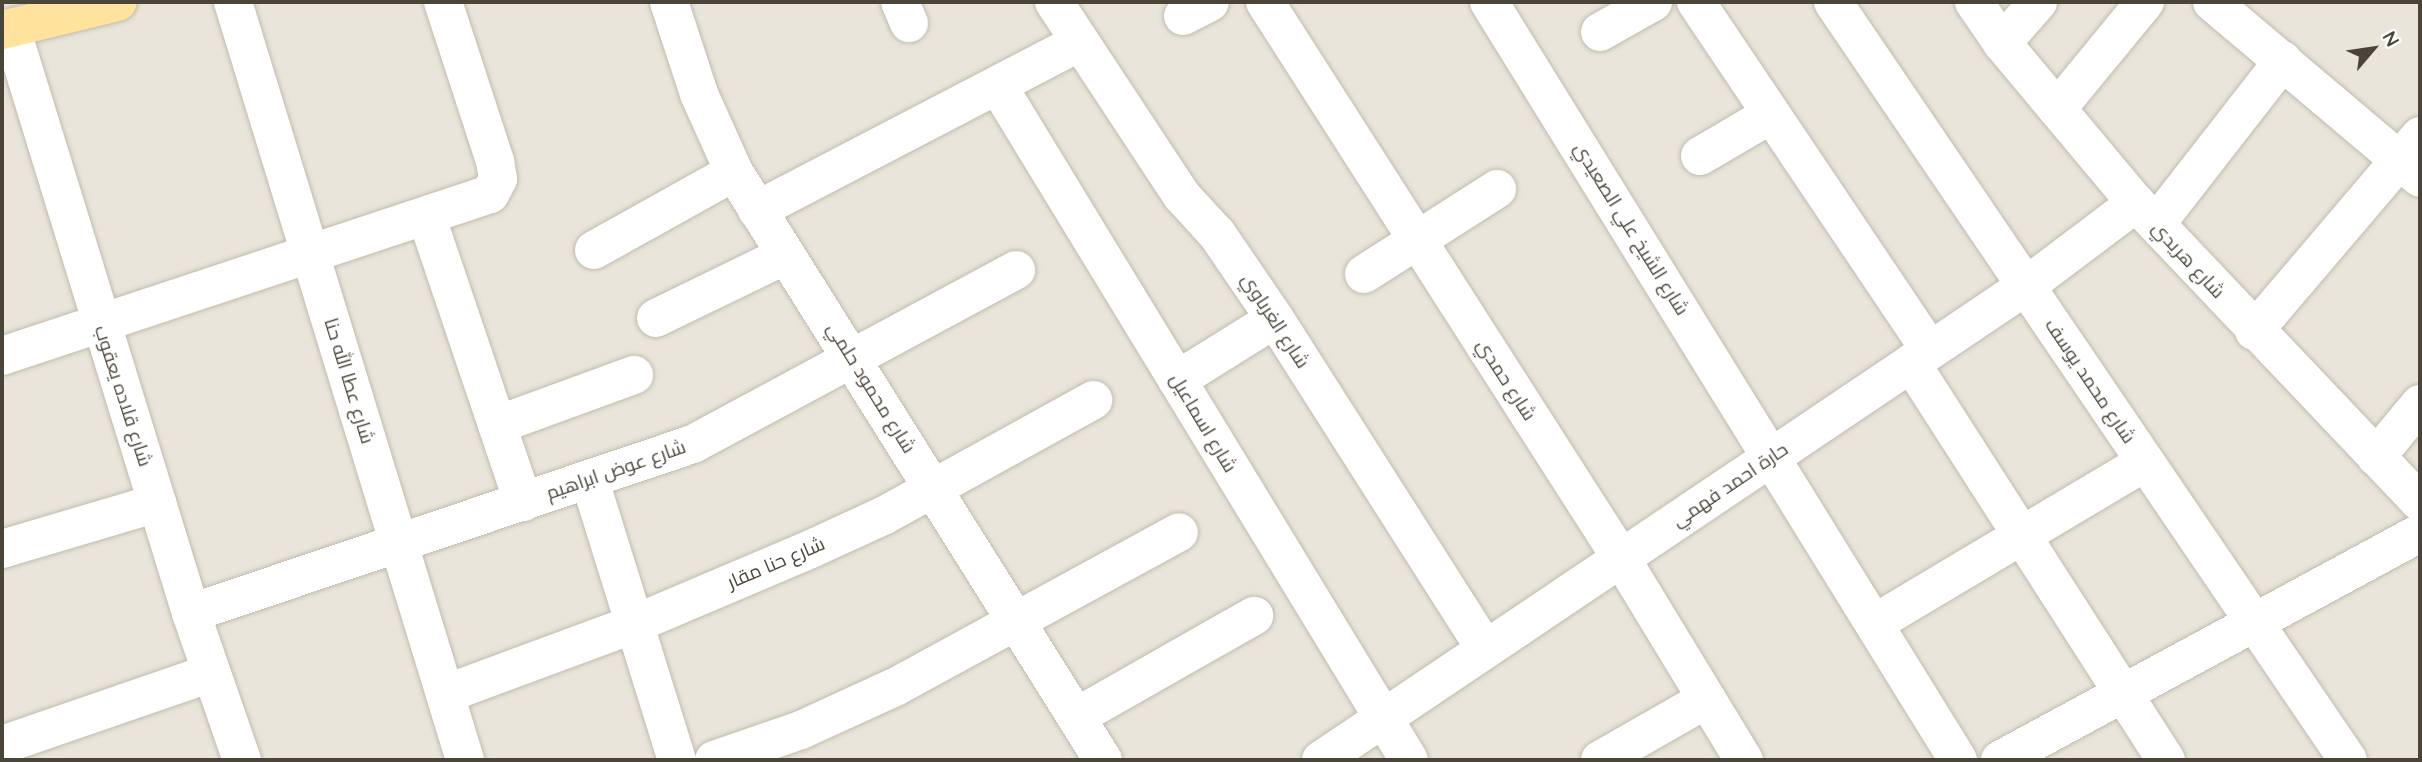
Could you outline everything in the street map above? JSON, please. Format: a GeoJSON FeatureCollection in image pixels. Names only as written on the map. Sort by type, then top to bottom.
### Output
{"type":"FeatureCollection","features":[{"type":"Feature","properties":{"kind":"main road"},"geometry":{"type":"LineString","coordinates":[[6,29],[118,2]]}},
{"type":"Feature","properties":{"kind":"street","name":"شارع عطا الله حنا"},"geometry":{"type":"LineString","coordinates":[[233,2],[465,760]]}},
{"type":"Feature","properties":{"kind":"street"},"geometry":{"type":"LineString","coordinates":[[2,356],[310,254],[428,218],[490,194],[498,179],[443,2]]}},
{"type":"Feature","properties":{"kind":"street","name":"شارع محمود حلمي"},"geometry":{"type":"LineString","coordinates":[[669,2],[699,94],[734,172],[1103,760]]}},
{"type":"Feature","properties":{"kind":"street","name":"شارع الغرباوي"},"geometry":{"type":"LineString","coordinates":[[1054,2],[1078,43],[1182,196],[1217,234],[1275,319],[1485,649]]}},
{"type":"Feature","properties":{"kind":"street","name":"شارع حمدي"},"geometry":{"type":"LineString","coordinates":[[1265,2],[1416,243],[1621,558],[1744,760]]}},
{"type":"Feature","properties":{"kind":"street","name":"شارع الشيخ علي الصعيدي"},"geometry":{"type":"LineString","coordinates":[[1489,2],[1773,456],[1958,760]]}},
{"type":"Feature","properties":{"kind":"street"},"geometry":{"type":"LineString","coordinates":[[1600,32],[1653,2]]}},
{"type":"Feature","properties":{"kind":"street"},"geometry":{"type":"LineString","coordinates":[[1696,2],[1921,357],[2022,536],[2165,760]]}},
{"type":"Feature","properties":{"kind":"street","name":"شارع محمد يوسف"},"geometry":{"type":"LineString","coordinates":[[1833,2],[2348,760]]}},
{"type":"Feature","properties":{"kind":"street","name":"شارع هريدي"},"geometry":{"type":"LineString","coordinates":[[1974,2],[2002,43],[2146,214],[2254,331],[2420,502]]}},
{"type":"Feature","properties":{"kind":"street"},"geometry":{"type":"LineString","coordinates":[[2002,43],[2038,2]]}},
{"type":"Feature","properties":{"kind":"street"},"geometry":{"type":"LineString","coordinates":[[2057,108],[2145,2]]}},
{"type":"Feature","properties":{"kind":"street"},"geometry":{"type":"LineString","coordinates":[[2213,2],[2283,61],[2413,158],[2254,331]]}},
{"type":"Feature","properties":{"kind":"street","name":"شارع قلاده يعقوب"},"geometry":{"type":"LineString","coordinates":[[6,29],[191,613],[242,760]]}},
{"type":"Feature","properties":{"kind":"street"},"geometry":{"type":"LineString","coordinates":[[757,210],[1078,43]]}},
{"type":"Feature","properties":{"kind":"street","name":"حارة احمد فهمي"},"geometry":{"type":"LineString","coordinates":[[1321,760],[2026,286],[2146,214],[2283,61]]}},
{"type":"Feature","properties":{"kind":"street","name":"شارع اسماعيل"},"geometry":{"type":"LineString","coordinates":[[998,86],[1409,760]]}},
{"type":"Feature","properties":{"kind":"street"},"geometry":{"type":"LineString","coordinates":[[1700,156],[1770,115]]}},
{"type":"Feature","properties":{"kind":"street"},"geometry":{"type":"LineString","coordinates":[[594,250],[734,172]]}},
{"type":"Feature","properties":{"kind":"street"},"geometry":{"type":"LineString","coordinates":[[1364,274],[1497,189]]}},
{"type":"Feature","properties":{"kind":"street"},"geometry":{"type":"LineString","coordinates":[[428,218],[523,502]]}},
{"type":"Feature","properties":{"kind":"street"},"geometry":{"type":"LineString","coordinates":[[656,318],[786,255]]}},
{"type":"Feature","properties":{"kind":"street","name":"شارع عوض ابراهيم"},"geometry":{"type":"LineString","coordinates":[[191,613],[590,481],[704,438],[1016,271]]}},
{"type":"Feature","properties":{"kind":"street"},"geometry":{"type":"LineString","coordinates":[[1177,380],[1275,319]]}},
{"type":"Feature","properties":{"kind":"street"},"geometry":{"type":"LineString","coordinates":[[497,425],[634,374]]}},
{"type":"Feature","properties":{"kind":"street","name":"شارع حنا مقار"},"geometry":{"type":"LineString","coordinates":[[445,694],[632,625],[825,542],[933,488],[1093,400]]}},
{"type":"Feature","properties":{"kind":"street"},"geometry":{"type":"LineString","coordinates":[[2376,457],[2420,404]]}},
{"type":"Feature","properties":{"kind":"street"},"geometry":{"type":"LineString","coordinates":[[1875,624],[2145,462]]}},
{"type":"Feature","properties":{"kind":"street"},"geometry":{"type":"LineString","coordinates":[[590,481],[632,625],[677,760]]}},
{"type":"Feature","properties":{"kind":"street"},"geometry":{"type":"LineString","coordinates":[[2,549],[157,503]]}},
{"type":"Feature","properties":{"kind":"street"},"geometry":{"type":"LineString","coordinates":[[714,760],[845,710],[1016,622],[1179,532]]}},
{"type":"Feature","properties":{"kind":"street"},"geometry":{"type":"LineString","coordinates":[[2000,760],[2420,533]]}},
{"type":"Feature","properties":{"kind":"street"},"geometry":{"type":"LineString","coordinates":[[1076,717],[1254,616]]}},
{"type":"Feature","properties":{"kind":"street"},"geometry":{"type":"LineString","coordinates":[[8,740],[211,673]]}},
{"type":"Feature","properties":{"kind":"street"},"geometry":{"type":"LineString","coordinates":[[1600,760],[1707,699]]}},
{"type":"Feature","properties":{"kind":"shaded area"},"geometry":{"type":"Polygon","coordinates":[[[2,2],[2420,2],[2420,760],[2,760],[2,2]]]}}]}
